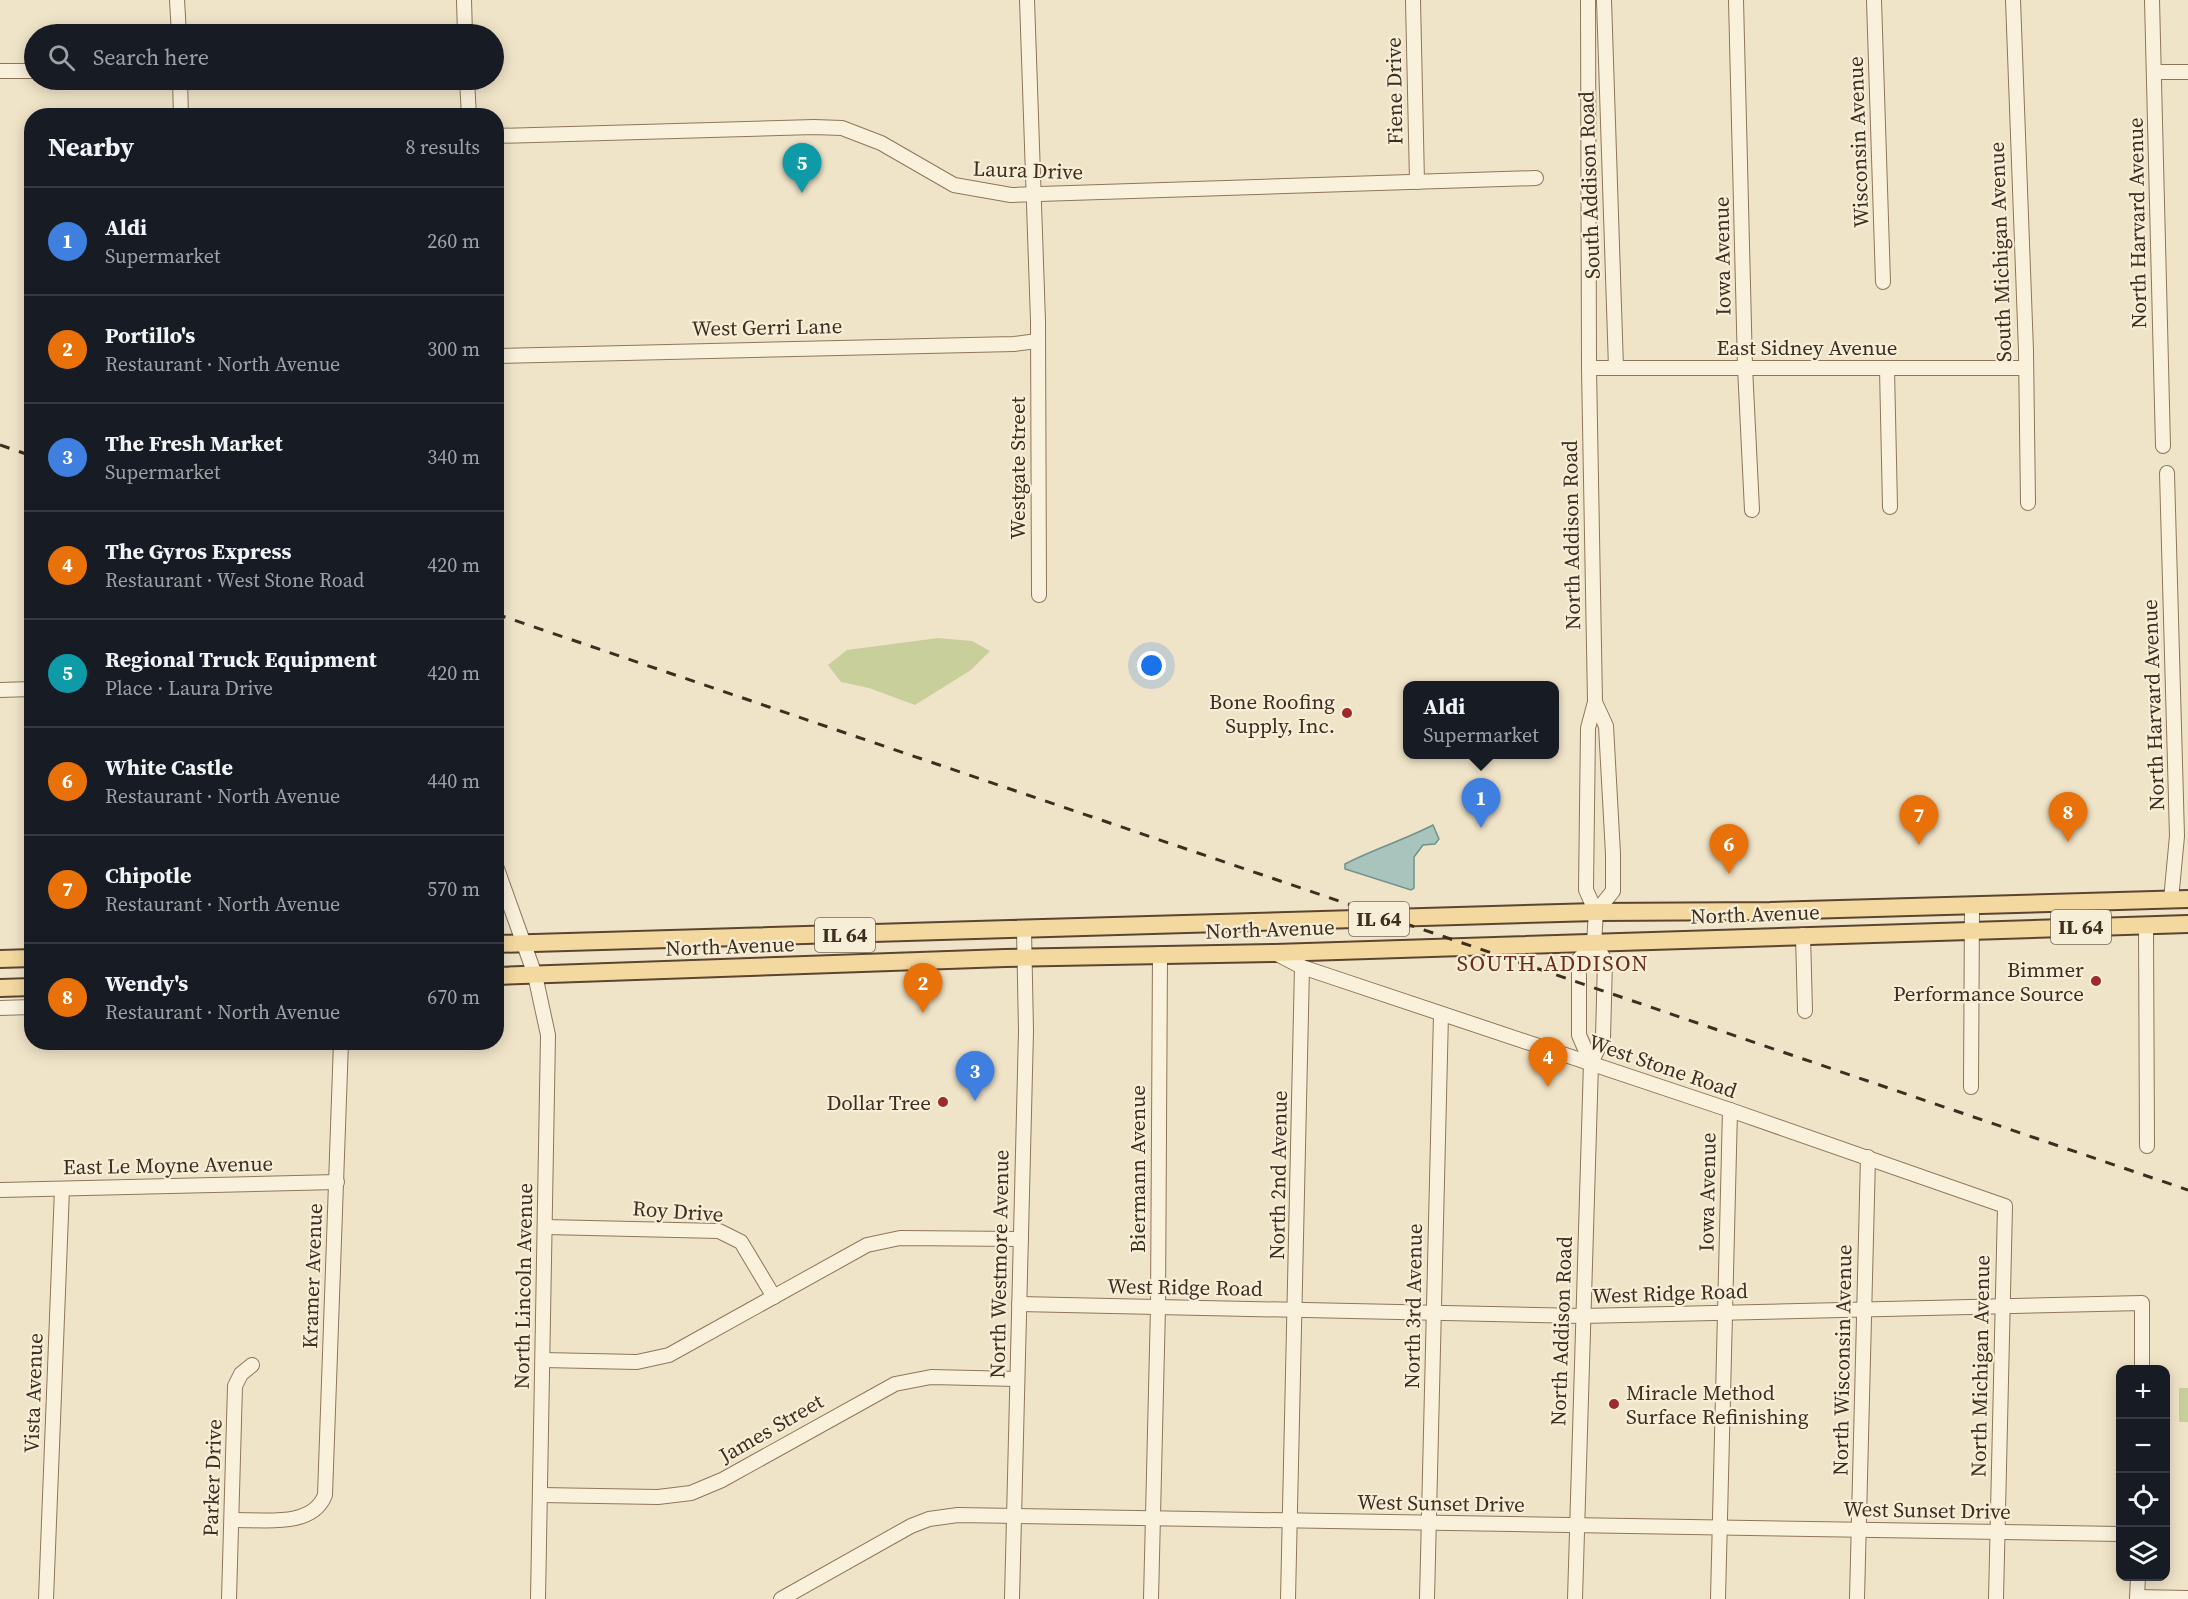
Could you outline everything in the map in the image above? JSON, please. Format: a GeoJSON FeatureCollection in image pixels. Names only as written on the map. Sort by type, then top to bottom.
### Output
{"type":"FeatureCollection","features":[{"type":"Feature","properties":{"kind":"main road","name":"North Avenue"},"geometry":{"type":"LineString","coordinates":[[504,944],[1596,912],[1770,911],[2180,900]]}},
{"type":"Feature","properties":{"kind":"main road","name":"North Avenue"},"geometry":{"type":"LineString","coordinates":[[504,976],[1024,958],[1275,953],[2188,924]]}},
{"type":"Feature","properties":{"kind":"main road"},"geometry":{"type":"LineString","coordinates":[[0,959],[24,958]]}},
{"type":"Feature","properties":{"kind":"main road"},"geometry":{"type":"LineString","coordinates":[[0,988],[24,987]]}},
{"type":"Feature","properties":{"kind":"street"},"geometry":{"type":"LineString","coordinates":[[177,0],[178,24]]}},
{"type":"Feature","properties":{"kind":"street"},"geometry":{"type":"LineString","coordinates":[[464,0],[465,24]]}},
{"type":"Feature","properties":{"kind":"street","name":"Westgate Street"},"geometry":{"type":"LineString","coordinates":[[1027,0],[1037,341],[1039,595]]}},
{"type":"Feature","properties":{"kind":"street","name":"Fiene Drive"},"geometry":{"type":"LineString","coordinates":[[1413,0],[1417,182]]}},
{"type":"Feature","properties":{"kind":"street","name":"South Addison Road"},"geometry":{"type":"LineString","coordinates":[[1588,0],[1589,368]]}},
{"type":"Feature","properties":{"kind":"street","name":"South Addison Road"},"geometry":{"type":"LineString","coordinates":[[1604,0],[1616,368]]}},
{"type":"Feature","properties":{"kind":"street","name":"Iowa Avenue"},"geometry":{"type":"LineString","coordinates":[[1737,0],[1745,367],[1752,510]]}},
{"type":"Feature","properties":{"kind":"street","name":"Wisconsin Avenue"},"geometry":{"type":"LineString","coordinates":[[1874,0],[1883,282]]}},
{"type":"Feature","properties":{"kind":"street","name":"South Michigan Avenue"},"geometry":{"type":"LineString","coordinates":[[2013,0],[2028,503]]}},
{"type":"Feature","properties":{"kind":"street","name":"North Harvard Avenue"},"geometry":{"type":"LineString","coordinates":[[2152,0],[2163,446]]}},
{"type":"Feature","properties":{"kind":"street"},"geometry":{"type":"LineString","coordinates":[[0,71],[24,71]]}},
{"type":"Feature","properties":{"kind":"street"},"geometry":{"type":"LineString","coordinates":[[2154,72],[2188,72]]}},
{"type":"Feature","properties":{"kind":"street"},"geometry":{"type":"LineString","coordinates":[[181,90],[182,108]]}},
{"type":"Feature","properties":{"kind":"street"},"geometry":{"type":"LineString","coordinates":[[468,90],[469,108]]}},
{"type":"Feature","properties":{"kind":"street","name":"Laura Drive"},"geometry":{"type":"LineString","coordinates":[[504,136],[842,128],[881,142],[954,185],[999,193],[1034,195],[1536,178]]}},
{"type":"Feature","properties":{"kind":"street","name":"West Gerri Lane"},"geometry":{"type":"LineString","coordinates":[[504,356],[1014,344],[1037,341]]}},
{"type":"Feature","properties":{"kind":"street","name":"East Sidney Avenue"},"geometry":{"type":"LineString","coordinates":[[1589,368],[2025,368]]}},
{"type":"Feature","properties":{"kind":"street","name":"North Addison Road"},"geometry":{"type":"LineString","coordinates":[[1575,1599],[1591,1063],[1603,1038],[1605,992],[1605,960],[1594,943],[1596,912],[1587,890],[1588,728],[1595,702],[1589,368]]}},
{"type":"Feature","properties":{"kind":"street"},"geometry":{"type":"LineString","coordinates":[[1887,369],[1890,507]]}},
{"type":"Feature","properties":{"kind":"street","name":"North Harvard Avenue"},"geometry":{"type":"LineString","coordinates":[[2167,473],[2182,736],[2177,836],[2180,900]]}},
{"type":"Feature","properties":{"kind":"street"},"geometry":{"type":"LineString","coordinates":[[0,690],[24,689]]}},
{"type":"Feature","properties":{"kind":"street","name":"North Addison Road"},"geometry":{"type":"LineString","coordinates":[[1595,702],[1606,726],[1613,847],[1613,891],[1596,912]]}},
{"type":"Feature","properties":{"kind":"street","name":"North Lincoln Avenue"},"geometry":{"type":"LineString","coordinates":[[504,887],[535,975],[549,1041],[538,1599]]}},
{"type":"Feature","properties":{"kind":"street"},"geometry":{"type":"LineString","coordinates":[[1971,1087],[1972,904]]}},
{"type":"Feature","properties":{"kind":"street"},"geometry":{"type":"LineString","coordinates":[[2146,925],[2147,1146]]}},
{"type":"Feature","properties":{"kind":"street","name":"North Westmore Avenue"},"geometry":{"type":"LineString","coordinates":[[1012,1599],[1026,1031],[1024,930]]}},
{"type":"Feature","properties":{"kind":"street"},"geometry":{"type":"LineString","coordinates":[[1803,935],[1805,1011]]}},
{"type":"Feature","properties":{"kind":"street","name":"North Addison Road"},"geometry":{"type":"LineString","coordinates":[[1591,1063],[1579,1035],[1579,959],[1594,943]]}},
{"type":"Feature","properties":{"kind":"street","name":"West Stone Road"},"geometry":{"type":"LineString","coordinates":[[1275,953],[1302,967],[1730,1110],[2005,1206]]}},
{"type":"Feature","properties":{"kind":"street","name":"Biermann Avenue"},"geometry":{"type":"LineString","coordinates":[[1151,1599],[1158,1307],[1160,954]]}},
{"type":"Feature","properties":{"kind":"street","name":"North 2nd Avenue"},"geometry":{"type":"LineString","coordinates":[[1288,1599],[1302,967]]}},
{"type":"Feature","properties":{"kind":"street"},"geometry":{"type":"LineString","coordinates":[[0,1008],[24,1007]]}},
{"type":"Feature","properties":{"kind":"street","name":"North 3rd Avenue"},"geometry":{"type":"LineString","coordinates":[[1426,1599],[1441,1014]]}},
{"type":"Feature","properties":{"kind":"street","name":"Kramer Avenue"},"geometry":{"type":"LineString","coordinates":[[232,1520],[291,1518],[310,1514],[317,1509],[326,1489],[341,1050]]}},
{"type":"Feature","properties":{"kind":"street","name":"Iowa Avenue"},"geometry":{"type":"LineString","coordinates":[[1718,1599],[1730,1110]]}},
{"type":"Feature","properties":{"kind":"street","name":"North Wisconsin Avenue"},"geometry":{"type":"LineString","coordinates":[[1857,1599],[1868,1158]]}},
{"type":"Feature","properties":{"kind":"street","name":"East Le Moyne Avenue"},"geometry":{"type":"LineString","coordinates":[[0,1190],[337,1182]]}},
{"type":"Feature","properties":{"kind":"street","name":"Vista Avenue"},"geometry":{"type":"LineString","coordinates":[[46,1599],[62,1189]]}},
{"type":"Feature","properties":{"kind":"street","name":"North Michigan Avenue"},"geometry":{"type":"LineString","coordinates":[[1996,1599],[2005,1206]]}},
{"type":"Feature","properties":{"kind":"street","name":"Roy Drive"},"geometry":{"type":"LineString","coordinates":[[546,1227],[719,1231],[741,1242],[774,1297]]}},
{"type":"Feature","properties":{"kind":"street"},"geometry":{"type":"LineString","coordinates":[[543,1360],[637,1362],[662,1358],[683,1349],[846,1256],[883,1240],[1021,1239]]}},
{"type":"Feature","properties":{"kind":"street","name":"West Ridge Road"},"geometry":{"type":"LineString","coordinates":[[1019,1304],[1582,1316],[2142,1303],[2142,1365]]}},
{"type":"Feature","properties":{"kind":"street","name":"Parker Drive"},"geometry":{"type":"LineString","coordinates":[[229,1599],[236,1386],[241,1374],[252,1365]]}},
{"type":"Feature","properties":{"kind":"street","name":"James Street"},"geometry":{"type":"LineString","coordinates":[[540,1495],[658,1497],[691,1493],[722,1480],[895,1384],[931,1377],[1017,1379]]}},
{"type":"Feature","properties":{"kind":"street","name":"West Sunset Drive"},"geometry":{"type":"LineString","coordinates":[[781,1599],[922,1521],[958,1515],[2116,1534]]}},
{"type":"Feature","properties":{"kind":"street"},"geometry":{"type":"LineString","coordinates":[[2138,1581],[2137,1598],[2188,1598]]}},
{"type":"Feature","properties":{"kind":"green space"},"geometry":{"type":"Polygon","coordinates":[[[938,638],[972,641],[990,651],[971,670],[915,705],[869,688],[841,682],[828,665],[847,650],[938,638]]]}},
{"type":"Feature","properties":{"kind":"green space"},"geometry":{"type":"Polygon","coordinates":[[[2179,1388],[2188,1388],[2188,1422],[2179,1422],[2179,1388]]]}},
{"type":"Feature","properties":{"kind":"water"},"geometry":{"type":"Polygon","coordinates":[[[1433,825],[1439,839],[1435,844],[1423,845],[1414,857],[1414,888],[1411,890],[1345,869],[1345,864],[1433,825]]]}},
{"type":"Feature","properties":{"kind":"railway"},"geometry":{"type":"LineString","coordinates":[[0,445],[24,453]]}},
{"type":"Feature","properties":{"kind":"railway"},"geometry":{"type":"LineString","coordinates":[[504,617],[2188,1190]]}},
{"type":"Feature","properties":{"kind":"place","name":"Regional Truck Equipment"},"geometry":{"type":"Point","coordinates":[802,193]}},
{"type":"Feature","properties":{"kind":"place","name":"Bone Roofing Supply, Inc."},"geometry":{"type":"Point","coordinates":[1347,713]}},
{"type":"Feature","properties":{"kind":"place","name":"Aldi"},"geometry":{"type":"Point","coordinates":[1481,828]}},
{"type":"Feature","properties":{"kind":"place","name":"Wendy's"},"geometry":{"type":"Point","coordinates":[2068,842]}},
{"type":"Feature","properties":{"kind":"place","name":"Chipotle"},"geometry":{"type":"Point","coordinates":[1919,845]}},
{"type":"Feature","properties":{"kind":"place","name":"White Castle"},"geometry":{"type":"Point","coordinates":[1729,874]}},
{"type":"Feature","properties":{"kind":"place","name":"Bimmer Performance Source"},"geometry":{"type":"Point","coordinates":[2096,981]}},
{"type":"Feature","properties":{"kind":"place","name":"Portillo's"},"geometry":{"type":"Point","coordinates":[923,1013]}},
{"type":"Feature","properties":{"kind":"place","name":"The Gyros Express"},"geometry":{"type":"Point","coordinates":[1548,1087]}},
{"type":"Feature","properties":{"kind":"place","name":"The Fresh Market"},"geometry":{"type":"Point","coordinates":[975,1101]}},
{"type":"Feature","properties":{"kind":"place","name":"Dollar Tree"},"geometry":{"type":"Point","coordinates":[943,1102]}},
{"type":"Feature","properties":{"kind":"place","name":"Miracle Method Surface Refinishing"},"geometry":{"type":"Point","coordinates":[1614,1404]}},
{"type":"Feature","properties":{"kind":"district","name":"SOUTH ADDISON"},"geometry":{"type":"Point","coordinates":[1553,963]}}]}
